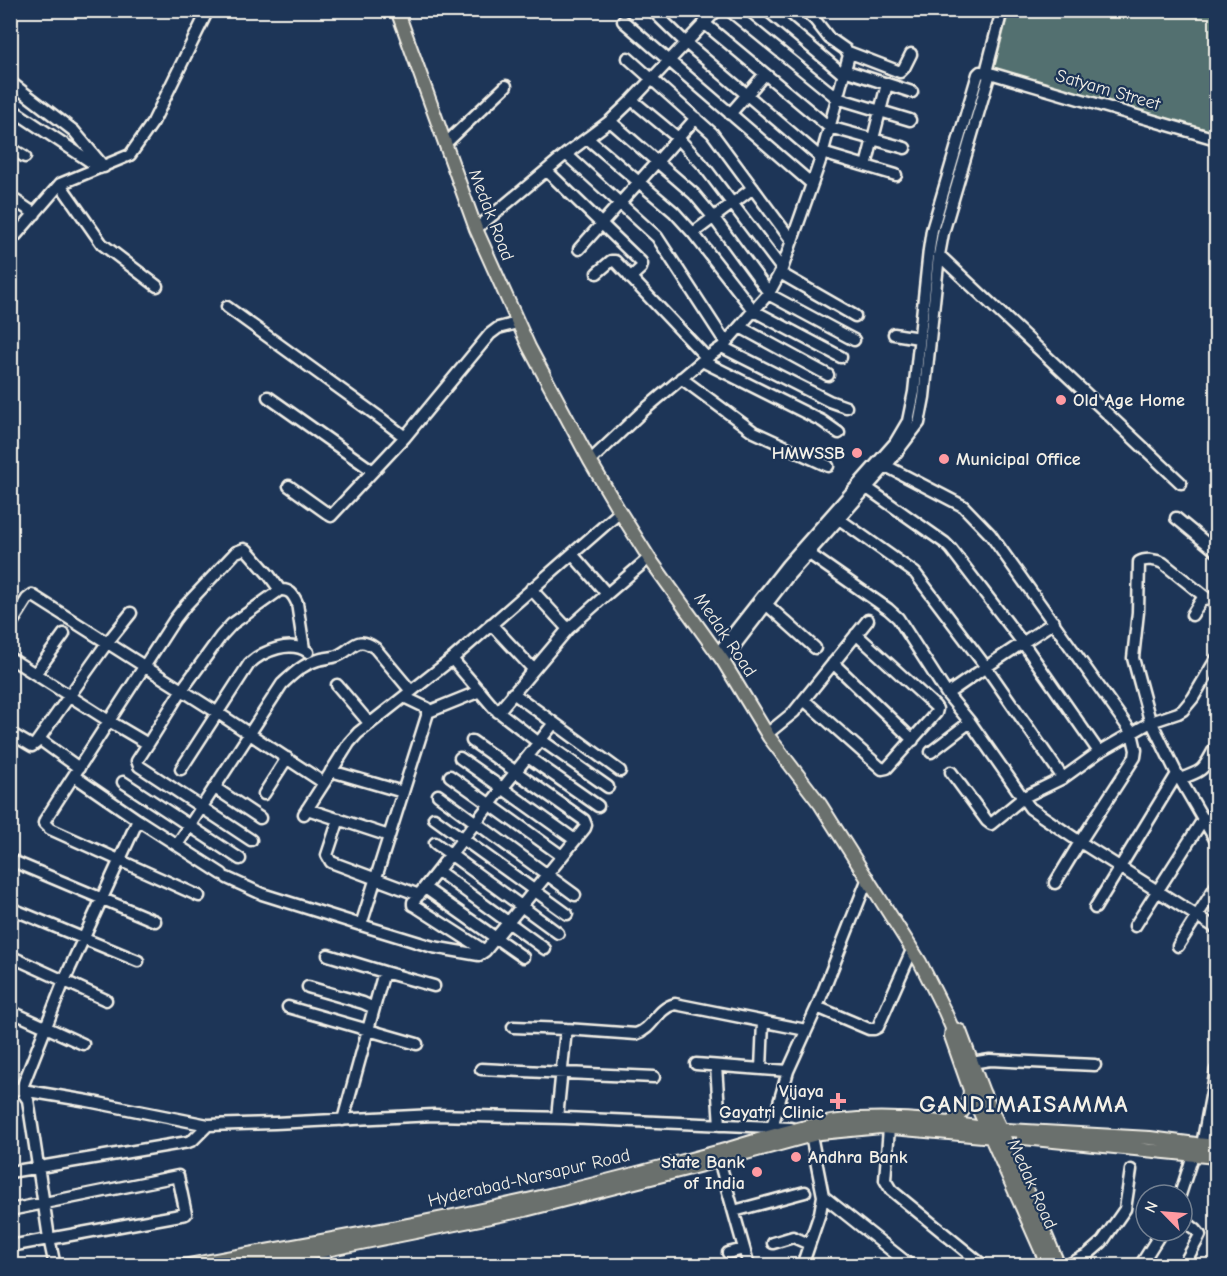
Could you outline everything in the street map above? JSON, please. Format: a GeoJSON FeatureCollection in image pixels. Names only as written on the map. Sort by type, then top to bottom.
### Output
{"type":"FeatureCollection","features":[{"type":"Feature","properties":{"kind":"main road","name":"Medak Road"},"geometry":{"type":"LineString","coordinates":[[397,10],[476,229],[516,322],[591,461],[649,558],[721,657],[765,731],[820,804],[912,950],[952,1028],[951,1036],[970,1090],[996,1134],[1048,1266]]}},
{"type":"Feature","properties":{"kind":"main road"},"geometry":{"type":"LineString","coordinates":[[952,1028],[960,1031],[996,1134],[1059,1266]]}},
{"type":"Feature","properties":{"kind":"main road"},"geometry":{"type":"LineString","coordinates":[[950,1123],[969,1102],[970,1090]]}},
{"type":"Feature","properties":{"kind":"main road","name":"Hyderabad-Narsapur Road"},"geometry":{"type":"LineString","coordinates":[[183,1266],[492,1208],[717,1152],[809,1125],[857,1119],[890,1118],[950,1123],[996,1134]]}},
{"type":"Feature","properties":{"kind":"main road","name":"Hyderabad-Narsapur Road"},"geometry":{"type":"LineString","coordinates":[[240,1266],[525,1210],[810,1135],[870,1127],[996,1134]]}},
{"type":"Feature","properties":{"kind":"main road"},"geometry":{"type":"LineString","coordinates":[[996,1134],[1216,1157]]}},
{"type":"Feature","properties":{"kind":"main road"},"geometry":{"type":"LineString","coordinates":[[996,1134],[1150,1138],[1216,1146]]}},
{"type":"Feature","properties":{"kind":"street"},"geometry":{"type":"LineString","coordinates":[[10,242],[60,184],[130,155],[153,122],[208,10]]}},
{"type":"Feature","properties":{"kind":"street"},"geometry":{"type":"LineString","coordinates":[[652,10],[686,43],[821,156],[896,175]]}},
{"type":"Feature","properties":{"kind":"street"},"geometry":{"type":"LineString","coordinates":[[729,10],[837,98],[910,120]]}},
{"type":"Feature","properties":{"kind":"street"},"geometry":{"type":"LineString","coordinates":[[767,10],[844,72],[912,92]]}},
{"type":"Feature","properties":{"kind":"street"},"geometry":{"type":"LineString","coordinates":[[804,10],[829,38],[848,52],[900,72],[910,54]]}},
{"type":"Feature","properties":{"kind":"street"},"geometry":{"type":"LineString","coordinates":[[721,657],[808,553],[886,466],[919,423],[914,415],[914,392],[929,250],[941,219],[978,74],[988,73],[1002,10]]}},
{"type":"Feature","properties":{"kind":"street"},"geometry":{"type":"LineString","coordinates":[[476,229],[566,154],[610,121],[714,11]]}},
{"type":"Feature","properties":{"kind":"street"},"geometry":{"type":"LineString","coordinates":[[623,21],[812,184]]}},
{"type":"Feature","properties":{"kind":"street"},"geometry":{"type":"LineString","coordinates":[[704,23],[829,127],[905,148]]}},
{"type":"Feature","properties":{"kind":"street"},"geometry":{"type":"LineString","coordinates":[[591,461],[631,421],[724,345],[768,293],[781,271],[812,184],[848,52]]}},
{"type":"Feature","properties":{"kind":"street"},"geometry":{"type":"LineString","coordinates":[[628,58],[712,133],[792,241]]}},
{"type":"Feature","properties":{"kind":"street","name":"Satyam Street"},"geometry":{"type":"LineString","coordinates":[[988,73],[1216,139]]}},
{"type":"Feature","properties":{"kind":"street"},"geometry":{"type":"LineString","coordinates":[[730,114],[765,74]]}},
{"type":"Feature","properties":{"kind":"street"},"geometry":{"type":"LineString","coordinates":[[10,82],[74,131],[102,167]]}},
{"type":"Feature","properties":{"kind":"street"},"geometry":{"type":"LineString","coordinates":[[866,166],[887,84]]}},
{"type":"Feature","properties":{"kind":"street"},"geometry":{"type":"LineString","coordinates":[[445,144],[506,86]]}},
{"type":"Feature","properties":{"kind":"street"},"geometry":{"type":"LineString","coordinates":[[632,100],[678,138],[709,171],[781,271],[855,316]]}},
{"type":"Feature","properties":{"kind":"street"},"geometry":{"type":"LineString","coordinates":[[10,108],[102,167]]}},
{"type":"Feature","properties":{"kind":"street"},"geometry":{"type":"LineString","coordinates":[[579,249],[696,118]]}},
{"type":"Feature","properties":{"kind":"street"},"geometry":{"type":"LineString","coordinates":[[610,121],[688,188],[714,218],[768,293],[854,340]]}},
{"type":"Feature","properties":{"kind":"street"},"geometry":{"type":"LineString","coordinates":[[587,138],[674,212],[754,311],[841,357]]}},
{"type":"Feature","properties":{"kind":"street"},"geometry":{"type":"LineString","coordinates":[[10,148],[25,157]]}},
{"type":"Feature","properties":{"kind":"street"},"geometry":{"type":"LineString","coordinates":[[566,154],[657,237],[724,345],[829,401],[846,407]]}},
{"type":"Feature","properties":{"kind":"street"},"geometry":{"type":"LineString","coordinates":[[547,171],[642,264],[641,268],[630,278]]}},
{"type":"Feature","properties":{"kind":"street"},"geometry":{"type":"LineString","coordinates":[[60,184],[102,244],[157,286]]}},
{"type":"Feature","properties":{"kind":"street"},"geometry":{"type":"LineString","coordinates":[[693,233],[753,188]]}},
{"type":"Feature","properties":{"kind":"street"},"geometry":{"type":"LineString","coordinates":[[10,197],[35,214]]}},
{"type":"Feature","properties":{"kind":"street"},"geometry":{"type":"LineString","coordinates":[[721,657],[780,574],[895,443],[924,397],[941,219]]}},
{"type":"Feature","properties":{"kind":"street"},"geometry":{"type":"LineString","coordinates":[[939,255],[1181,483]]}},
{"type":"Feature","properties":{"kind":"street"},"geometry":{"type":"LineString","coordinates":[[597,273],[613,260],[704,360],[822,421],[838,433]]}},
{"type":"Feature","properties":{"kind":"street"},"geometry":{"type":"LineString","coordinates":[[227,307],[405,437]]}},
{"type":"Feature","properties":{"kind":"street"},"geometry":{"type":"LineString","coordinates":[[289,486],[331,516],[405,437],[490,334],[498,328],[516,322]]}},
{"type":"Feature","properties":{"kind":"street"},"geometry":{"type":"LineString","coordinates":[[740,327],[828,375]]}},
{"type":"Feature","properties":{"kind":"street"},"geometry":{"type":"LineString","coordinates":[[894,334],[919,338]]}},
{"type":"Feature","properties":{"kind":"street"},"geometry":{"type":"LineString","coordinates":[[681,378],[754,432],[828,466]]}},
{"type":"Feature","properties":{"kind":"street"},"geometry":{"type":"LineString","coordinates":[[268,398],[373,471]]}},
{"type":"Feature","properties":{"kind":"street"},"geometry":{"type":"LineString","coordinates":[[886,466],[954,501],[970,512],[990,534],[1132,733],[1136,750],[1135,758],[1055,883]]}},
{"type":"Feature","properties":{"kind":"street"},"geometry":{"type":"LineString","coordinates":[[867,488],[945,543],[1023,643],[1099,752]]}},
{"type":"Feature","properties":{"kind":"street"},"geometry":{"type":"LineString","coordinates":[[389,836],[339,819],[305,812],[353,738],[452,659],[620,512]]}},
{"type":"Feature","properties":{"kind":"street"},"geometry":{"type":"LineString","coordinates":[[1176,518],[1216,551]]}},
{"type":"Feature","properties":{"kind":"street"},"geometry":{"type":"LineString","coordinates":[[839,519],[915,573],[986,667],[1063,778]]}},
{"type":"Feature","properties":{"kind":"street"},"geometry":{"type":"LineString","coordinates":[[199,896],[50,829],[44,824],[45,820],[180,613],[240,550],[247,550],[280,590]]}},
{"type":"Feature","properties":{"kind":"street"},"geometry":{"type":"LineString","coordinates":[[808,553],[898,618],[947,694],[970,722],[1030,808],[1216,928]]}},
{"type":"Feature","properties":{"kind":"street"},"geometry":{"type":"LineString","coordinates":[[572,554],[607,594]]}},
{"type":"Feature","properties":{"kind":"street"},"geometry":{"type":"LineString","coordinates":[[498,712],[568,629],[649,558]]}},
{"type":"Feature","properties":{"kind":"street"},"geometry":{"type":"LineString","coordinates":[[1216,604],[1160,562],[1143,560],[1139,562],[1138,612],[1133,658],[1151,722],[1178,777],[1216,841]]}},
{"type":"Feature","properties":{"kind":"street"},"geometry":{"type":"LineString","coordinates":[[531,589],[568,629]]}},
{"type":"Feature","properties":{"kind":"street"},"geometry":{"type":"LineString","coordinates":[[251,840],[139,766],[137,761],[221,636],[232,624],[280,590],[288,591],[297,603],[304,649]]}},
{"type":"Feature","properties":{"kind":"street"},"geometry":{"type":"LineString","coordinates":[[10,626],[27,599],[32,596],[324,783]]}},
{"type":"Feature","properties":{"kind":"street"},"geometry":{"type":"LineString","coordinates":[[1192,615],[1204,596]]}},
{"type":"Feature","properties":{"kind":"street"},"geometry":{"type":"LineString","coordinates":[[766,604],[815,648]]}},
{"type":"Feature","properties":{"kind":"street"},"geometry":{"type":"LineString","coordinates":[[10,733],[32,746],[36,743],[131,613]]}},
{"type":"Feature","properties":{"kind":"street"},"geometry":{"type":"LineString","coordinates":[[765,731],[794,712],[868,620]]}},
{"type":"Feature","properties":{"kind":"street"},"geometry":{"type":"LineString","coordinates":[[947,694],[1054,622]]}},
{"type":"Feature","properties":{"kind":"street"},"geometry":{"type":"LineString","coordinates":[[492,624],[533,669]]}},
{"type":"Feature","properties":{"kind":"street"},"geometry":{"type":"LineString","coordinates":[[35,674],[64,634]]}},
{"type":"Feature","properties":{"kind":"street"},"geometry":{"type":"LineString","coordinates":[[804,700],[882,769],[887,768],[936,713],[937,708],[856,634]]}},
{"type":"Feature","properties":{"kind":"street"},"geometry":{"type":"LineString","coordinates":[[177,845],[282,684],[306,664],[337,656],[358,642],[371,645],[407,694],[427,708],[428,712],[361,925]]}},
{"type":"Feature","properties":{"kind":"street"},"geometry":{"type":"LineString","coordinates":[[181,769],[249,663],[282,647],[298,647],[319,659]]}},
{"type":"Feature","properties":{"kind":"street"},"geometry":{"type":"LineString","coordinates":[[10,658],[148,744]]}},
{"type":"Feature","properties":{"kind":"street"},"geometry":{"type":"LineString","coordinates":[[452,659],[498,712],[608,787]]}},
{"type":"Feature","properties":{"kind":"street"},"geometry":{"type":"LineString","coordinates":[[951,772],[989,824],[994,823],[1024,797],[1063,778],[1099,752],[1151,722],[1183,710],[1216,659]]}},
{"type":"Feature","properties":{"kind":"street"},"geometry":{"type":"LineString","coordinates":[[833,663],[913,740]]}},
{"type":"Feature","properties":{"kind":"street"},"geometry":{"type":"LineString","coordinates":[[337,685],[370,724]]}},
{"type":"Feature","properties":{"kind":"street"},"geometry":{"type":"LineString","coordinates":[[428,712],[480,691]]}},
{"type":"Feature","properties":{"kind":"street"},"geometry":{"type":"LineString","coordinates":[[513,693],[620,771]]}},
{"type":"Feature","properties":{"kind":"street"},"geometry":{"type":"LineString","coordinates":[[931,752],[970,722]]}},
{"type":"Feature","properties":{"kind":"street"},"geometry":{"type":"LineString","coordinates":[[485,951],[413,905],[555,723]]}},
{"type":"Feature","properties":{"kind":"street"},"geometry":{"type":"LineString","coordinates":[[39,739],[138,820],[225,876],[262,894],[361,925],[433,947],[479,955],[485,951],[585,828],[586,822],[472,741]]}},
{"type":"Feature","properties":{"kind":"street"},"geometry":{"type":"LineString","coordinates":[[1095,908],[1178,777],[1197,774],[1204,769],[1216,746]]}},
{"type":"Feature","properties":{"kind":"street"},"geometry":{"type":"LineString","coordinates":[[528,757],[598,806]]}},
{"type":"Feature","properties":{"kind":"street"},"geometry":{"type":"LineString","coordinates":[[264,794],[287,758]]}},
{"type":"Feature","properties":{"kind":"street"},"geometry":{"type":"LineString","coordinates":[[460,758],[575,840]]}},
{"type":"Feature","properties":{"kind":"street"},"geometry":{"type":"LineString","coordinates":[[332,771],[403,792]]}},
{"type":"Feature","properties":{"kind":"street"},"geometry":{"type":"LineString","coordinates":[[450,776],[562,856]]}},
{"type":"Feature","properties":{"kind":"street"},"geometry":{"type":"LineString","coordinates":[[123,782],[240,859]]}},
{"type":"Feature","properties":{"kind":"street"},"geometry":{"type":"LineString","coordinates":[[215,788],[260,818]]}},
{"type":"Feature","properties":{"kind":"street"},"geometry":{"type":"LineString","coordinates":[[438,795],[575,895]]}},
{"type":"Feature","properties":{"kind":"street"},"geometry":{"type":"LineString","coordinates":[[434,818],[567,914]]}},
{"type":"Feature","properties":{"kind":"street"},"geometry":{"type":"LineString","coordinates":[[1135,926],[1204,818]]}},
{"type":"Feature","properties":{"kind":"street"},"geometry":{"type":"LineString","coordinates":[[339,819],[327,855],[328,860],[375,879],[422,891],[523,957]]}},
{"type":"Feature","properties":{"kind":"street"},"geometry":{"type":"LineString","coordinates":[[16,1089],[138,820]]}},
{"type":"Feature","properties":{"kind":"street"},"geometry":{"type":"LineString","coordinates":[[435,843],[558,933]]}},
{"type":"Feature","properties":{"kind":"street"},"geometry":{"type":"LineString","coordinates":[[10,860],[155,921]]}},
{"type":"Feature","properties":{"kind":"street"},"geometry":{"type":"LineString","coordinates":[[438,871],[545,949]]}},
{"type":"Feature","properties":{"kind":"street"},"geometry":{"type":"LineString","coordinates":[[771,1127],[788,1071],[817,1006],[868,878]]}},
{"type":"Feature","properties":{"kind":"street"},"geometry":{"type":"LineString","coordinates":[[1178,946],[1216,886]]}},
{"type":"Feature","properties":{"kind":"street"},"geometry":{"type":"LineString","coordinates":[[10,908],[138,961]]}},
{"type":"Feature","properties":{"kind":"street"},"geometry":{"type":"LineString","coordinates":[[817,1006],[869,1029],[878,1027],[912,950]]}},
{"type":"Feature","properties":{"kind":"street"},"geometry":{"type":"LineString","coordinates":[[328,955],[434,986]]}},
{"type":"Feature","properties":{"kind":"street"},"geometry":{"type":"LineString","coordinates":[[10,956],[105,1000]]}},
{"type":"Feature","properties":{"kind":"street"},"geometry":{"type":"LineString","coordinates":[[343,1120],[384,972]]}},
{"type":"Feature","properties":{"kind":"street"},"geometry":{"type":"LineString","coordinates":[[308,987],[374,1008]]}},
{"type":"Feature","properties":{"kind":"street"},"geometry":{"type":"LineString","coordinates":[[513,1027],[636,1034],[643,1032],[662,1009],[675,1004],[806,1030]]}},
{"type":"Feature","properties":{"kind":"street"},"geometry":{"type":"LineString","coordinates":[[288,1007],[417,1044]]}},
{"type":"Feature","properties":{"kind":"street"},"geometry":{"type":"LineString","coordinates":[[10,1011],[83,1044]]}},
{"type":"Feature","properties":{"kind":"street"},"geometry":{"type":"LineString","coordinates":[[761,1070],[763,1022]]}},
{"type":"Feature","properties":{"kind":"street"},"geometry":{"type":"LineString","coordinates":[[557,1118],[566,1029]]}},
{"type":"Feature","properties":{"kind":"street"},"geometry":{"type":"LineString","coordinates":[[971,1063],[990,1060],[1095,1065]]}},
{"type":"Feature","properties":{"kind":"street"},"geometry":{"type":"LineString","coordinates":[[696,1064],[788,1071]]}},
{"type":"Feature","properties":{"kind":"street"},"geometry":{"type":"LineString","coordinates":[[716,1066],[720,1125]]}},
{"type":"Feature","properties":{"kind":"street"},"geometry":{"type":"LineString","coordinates":[[481,1070],[654,1077]]}},
{"type":"Feature","properties":{"kind":"street"},"geometry":{"type":"LineString","coordinates":[[1202,1145],[1216,1070]]}},
{"type":"Feature","properties":{"kind":"street"},"geometry":{"type":"LineString","coordinates":[[16,1089],[208,1125],[434,1115],[557,1118],[771,1127],[794,1130]]}},
{"type":"Feature","properties":{"kind":"street"},"geometry":{"type":"LineString","coordinates":[[16,1089],[28,1100],[55,1266]]}},
{"type":"Feature","properties":{"kind":"street"},"geometry":{"type":"LineString","coordinates":[[10,1172],[188,1142],[198,1136],[208,1125]]}},
{"type":"Feature","properties":{"kind":"street"},"geometry":{"type":"LineString","coordinates":[[889,1128],[885,1180],[887,1185],[984,1266]]}},
{"type":"Feature","properties":{"kind":"street"},"geometry":{"type":"LineString","coordinates":[[802,1266],[824,1196],[810,1135]]}},
{"type":"Feature","properties":{"kind":"street"},"geometry":{"type":"LineString","coordinates":[[1184,1183],[1193,1155]]}},
{"type":"Feature","properties":{"kind":"street"},"geometry":{"type":"LineString","coordinates":[[719,1160],[749,1266]]}},
{"type":"Feature","properties":{"kind":"street"},"geometry":{"type":"LineString","coordinates":[[1066,1266],[1087,1255],[1102,1242],[1125,1209],[1131,1170]]}},
{"type":"Feature","properties":{"kind":"street"},"geometry":{"type":"LineString","coordinates":[[10,1210],[178,1176],[186,1214],[10,1246]]}},
{"type":"Feature","properties":{"kind":"street"},"geometry":{"type":"LineString","coordinates":[[734,1211],[805,1192]]}},
{"type":"Feature","properties":{"kind":"street"},"geometry":{"type":"LineString","coordinates":[[824,1196],[910,1266]]}},
{"type":"Feature","properties":{"kind":"street"},"geometry":{"type":"LineString","coordinates":[[1183,1266],[1200,1235],[1194,1228]]}},
{"type":"Feature","properties":{"kind":"street"},"geometry":{"type":"LineString","coordinates":[[773,1243],[793,1237],[809,1244]]}},
{"type":"Feature","properties":{"kind":"street"},"geometry":{"type":"LineString","coordinates":[[1140,1266],[1154,1243]]}},
{"type":"Feature","properties":{"kind":"street"},"geometry":{"type":"LineString","coordinates":[[728,1252],[744,1249]]}},
{"type":"Feature","properties":{"kind":"street"},"geometry":{"type":"LineString","coordinates":[[324,1251],[326,1266]]}},
{"type":"Feature","properties":{"kind":"green space"},"geometry":{"type":"Polygon","coordinates":[[[1009,11],[1216,11],[1215,133],[994,69],[1009,11]]]}},
{"type":"Feature","properties":{"kind":"place","name":"Old Age Home"},"geometry":{"type":"Point","coordinates":[1061,400]}},
{"type":"Feature","properties":{"kind":"place","name":"HMWSSB"},"geometry":{"type":"Point","coordinates":[857,453]}},
{"type":"Feature","properties":{"kind":"place","name":"Municipal Office"},"geometry":{"type":"Point","coordinates":[944,459]}},
{"type":"Feature","properties":{"kind":"place","name":"Vijaya Gayatri Clinic"},"geometry":{"type":"Point","coordinates":[838,1101]}},
{"type":"Feature","properties":{"kind":"place","name":"Andhra Bank"},"geometry":{"type":"Point","coordinates":[796,1157]}},
{"type":"Feature","properties":{"kind":"place","name":"State Bank of India"},"geometry":{"type":"Point","coordinates":[757,1172]}},
{"type":"Feature","properties":{"kind":"district","name":"GANDIMAISAMMA"},"geometry":{"type":"Point","coordinates":[1024,1104]}}]}
